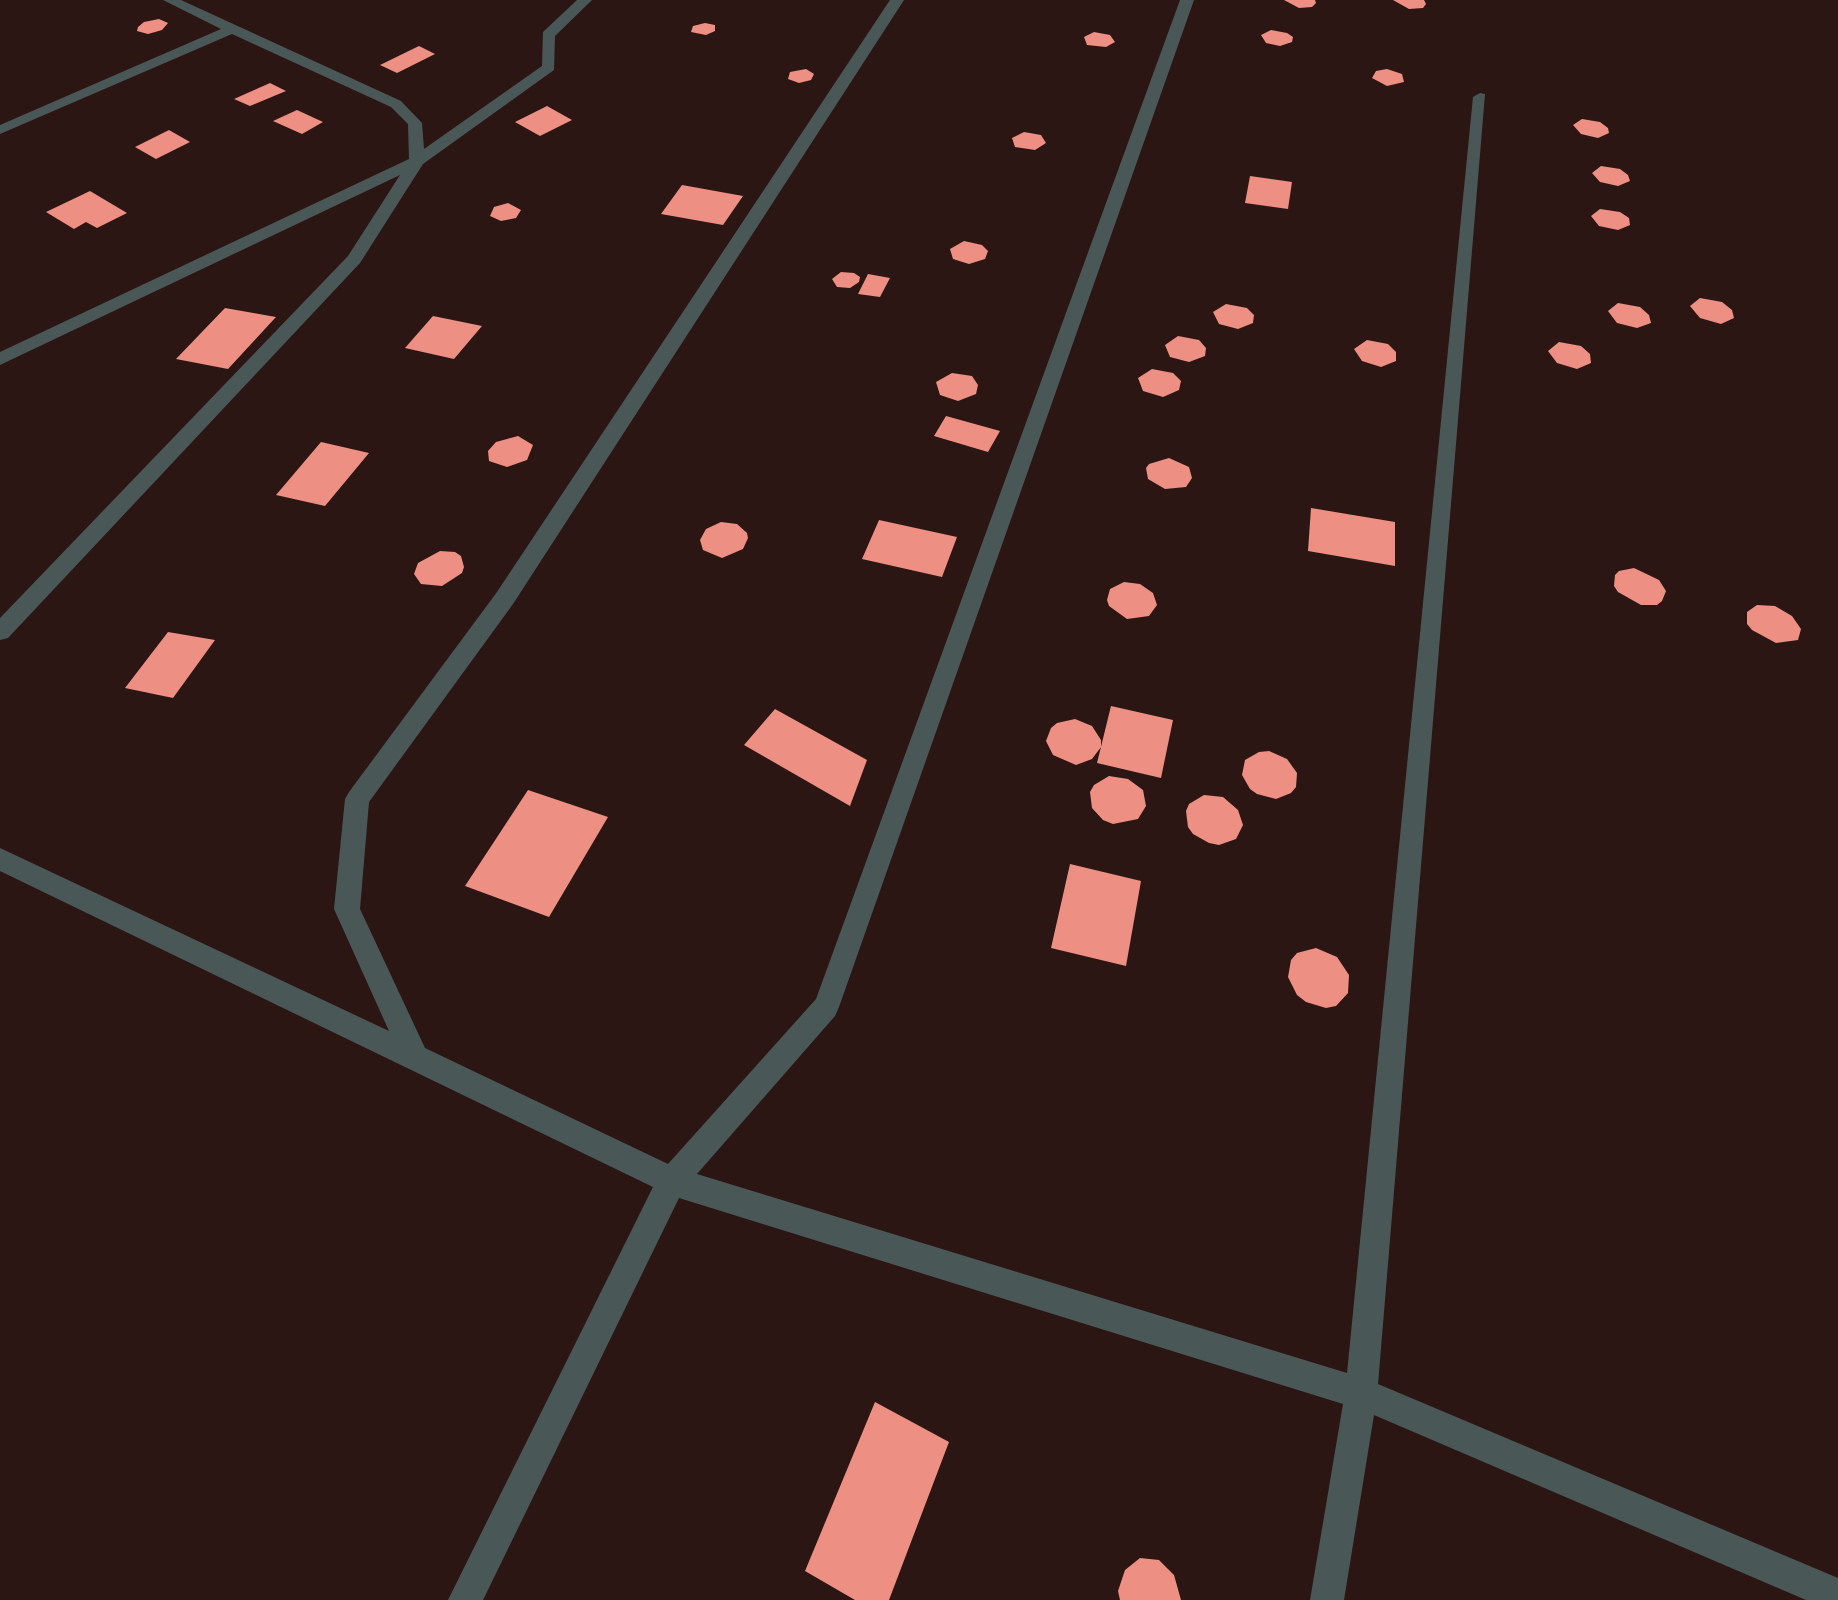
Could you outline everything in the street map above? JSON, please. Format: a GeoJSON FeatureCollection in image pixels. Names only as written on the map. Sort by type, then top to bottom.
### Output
{"type":"FeatureCollection","features":[{"type":"Feature","properties":{"kind":"street"},"geometry":{"type":"LineString","coordinates":[[0,632],[354,259],[417,161],[415,123],[396,104],[170,0]]}},
{"type":"Feature","properties":{"kind":"street"},"geometry":{"type":"LineString","coordinates":[[0,359],[417,161],[549,67],[548,35],[585,0]]}},
{"type":"Feature","properties":{"kind":"street"},"geometry":{"type":"LineString","coordinates":[[415,1058],[347,909],[357,799],[505,598],[897,0]]}},
{"type":"Feature","properties":{"kind":"street"},"geometry":{"type":"LineString","coordinates":[[465,1600],[672,1181],[826,1007],[1187,0]]}},
{"type":"Feature","properties":{"kind":"street"},"geometry":{"type":"LineString","coordinates":[[0,130],[232,29]]}},
{"type":"Feature","properties":{"kind":"street"},"geometry":{"type":"LineString","coordinates":[[1327,1600],[1361,1393],[1480,97]]}},
{"type":"Feature","properties":{"kind":"street"},"geometry":{"type":"LineString","coordinates":[[0,859],[40,875],[672,1181],[1361,1393],[1838,1596]]}},
{"type":"Feature","properties":{"kind":"building"},"geometry":{"type":"Polygon","coordinates":[[[1284,0],[1315,0],[1316,3],[1312,7],[1299,8],[1284,0]]]}},
{"type":"Feature","properties":{"kind":"building"},"geometry":{"type":"Polygon","coordinates":[[[1393,0],[1424,0],[1426,4],[1423,8],[1409,9],[1393,0]]]}},
{"type":"Feature","properties":{"kind":"building"},"geometry":{"type":"Polygon","coordinates":[[[159,19],[168,23],[162,30],[148,34],[137,31],[144,22],[159,19]]]}},
{"type":"Feature","properties":{"kind":"building"},"geometry":{"type":"Polygon","coordinates":[[[705,23],[715,25],[715,31],[706,35],[691,32],[693,26],[705,23]]]}},
{"type":"Feature","properties":{"kind":"building"},"geometry":{"type":"Polygon","coordinates":[[[1271,30],[1287,33],[1293,37],[1292,42],[1280,46],[1266,43],[1261,35],[1271,30]]]}},
{"type":"Feature","properties":{"kind":"building"},"geometry":{"type":"Polygon","coordinates":[[[1094,32],[1110,35],[1115,42],[1106,47],[1087,45],[1084,37],[1094,32]]]}},
{"type":"Feature","properties":{"kind":"building"},"geometry":{"type":"Polygon","coordinates":[[[419,46],[435,54],[397,73],[380,65],[419,46]]]}},
{"type":"Feature","properties":{"kind":"building"},"geometry":{"type":"Polygon","coordinates":[[[806,69],[814,74],[811,80],[799,83],[788,79],[790,72],[806,69]]]}},
{"type":"Feature","properties":{"kind":"building"},"geometry":{"type":"Polygon","coordinates":[[[1387,69],[1402,74],[1404,82],[1387,86],[1372,78],[1376,71],[1387,69]]]}},
{"type":"Feature","properties":{"kind":"building"},"geometry":{"type":"Polygon","coordinates":[[[270,83],[286,91],[250,106],[234,99],[270,83]]]}},
{"type":"Feature","properties":{"kind":"building"},"geometry":{"type":"Polygon","coordinates":[[[547,106],[572,120],[540,136],[515,122],[547,106]]]}},
{"type":"Feature","properties":{"kind":"building"},"geometry":{"type":"Polygon","coordinates":[[[297,110],[323,122],[302,134],[273,121],[297,110]]]}},
{"type":"Feature","properties":{"kind":"building"},"geometry":{"type":"Polygon","coordinates":[[[1582,119],[1600,122],[1609,133],[1598,138],[1581,134],[1573,125],[1582,119]]]}},
{"type":"Feature","properties":{"kind":"building"},"geometry":{"type":"Polygon","coordinates":[[[169,130],[190,142],[156,159],[135,147],[169,130]]]}},
{"type":"Feature","properties":{"kind":"building"},"geometry":{"type":"Polygon","coordinates":[[[1024,132],[1041,135],[1046,143],[1035,150],[1015,147],[1012,138],[1024,132]]]}},
{"type":"Feature","properties":{"kind":"building"},"geometry":{"type":"Polygon","coordinates":[[[1601,166],[1620,169],[1630,181],[1618,186],[1600,182],[1592,173],[1601,166]]]}},
{"type":"Feature","properties":{"kind":"building"},"geometry":{"type":"Polygon","coordinates":[[[1250,176],[1292,182],[1288,209],[1245,203],[1250,176]]]}},
{"type":"Feature","properties":{"kind":"building"},"geometry":{"type":"Polygon","coordinates":[[[682,185],[743,196],[723,225],[661,214],[682,185]]]}},
{"type":"Feature","properties":{"kind":"building"},"geometry":{"type":"Polygon","coordinates":[[[90,191],[127,213],[97,228],[86,222],[74,229],[46,212],[90,191]]]}},
{"type":"Feature","properties":{"kind":"building"},"geometry":{"type":"Polygon","coordinates":[[[508,203],[521,210],[516,218],[501,221],[490,216],[494,207],[508,203]]]}},
{"type":"Feature","properties":{"kind":"building"},"geometry":{"type":"Polygon","coordinates":[[[1600,209],[1620,212],[1629,218],[1630,225],[1618,230],[1599,226],[1591,216],[1600,209]]]}},
{"type":"Feature","properties":{"kind":"building"},"geometry":{"type":"Polygon","coordinates":[[[964,241],[982,245],[988,251],[985,259],[969,264],[953,259],[950,249],[964,241]]]}},
{"type":"Feature","properties":{"kind":"building"},"geometry":{"type":"Polygon","coordinates":[[[841,272],[854,273],[860,277],[859,282],[850,288],[837,287],[832,279],[841,272]]]}},
{"type":"Feature","properties":{"kind":"building"},"geometry":{"type":"Polygon","coordinates":[[[868,274],[890,278],[880,297],[858,294],[868,274]]]}},
{"type":"Feature","properties":{"kind":"building"},"geometry":{"type":"Polygon","coordinates":[[[1700,298],[1722,302],[1732,310],[1734,318],[1721,324],[1700,318],[1690,306],[1700,298]]]}},
{"type":"Feature","properties":{"kind":"building"},"geometry":{"type":"Polygon","coordinates":[[[1618,303],[1640,307],[1649,315],[1651,323],[1637,328],[1617,323],[1608,311],[1618,303]]]}},
{"type":"Feature","properties":{"kind":"building"},"geometry":{"type":"Polygon","coordinates":[[[1226,304],[1247,308],[1254,315],[1253,323],[1238,329],[1219,324],[1213,312],[1226,304]]]}},
{"type":"Feature","properties":{"kind":"building"},"geometry":{"type":"Polygon","coordinates":[[[225,308],[276,317],[228,369],[176,359],[225,308]]]}},
{"type":"Feature","properties":{"kind":"building"},"geometry":{"type":"Polygon","coordinates":[[[433,316],[482,326],[454,359],[405,348],[433,316]]]}},
{"type":"Feature","properties":{"kind":"building"},"geometry":{"type":"Polygon","coordinates":[[[1178,336],[1199,340],[1206,348],[1205,356],[1189,362],[1170,357],[1165,345],[1178,336]]]}},
{"type":"Feature","properties":{"kind":"building"},"geometry":{"type":"Polygon","coordinates":[[[1367,340],[1388,344],[1396,352],[1396,361],[1381,367],[1362,361],[1354,349],[1367,340]]]}},
{"type":"Feature","properties":{"kind":"building"},"geometry":{"type":"Polygon","coordinates":[[[1559,342],[1581,346],[1590,354],[1591,363],[1577,369],[1557,363],[1548,351],[1559,342]]]}},
{"type":"Feature","properties":{"kind":"building"},"geometry":{"type":"Polygon","coordinates":[[[1152,369],[1173,373],[1181,381],[1179,390],[1163,397],[1143,391],[1138,378],[1152,369]]]}},
{"type":"Feature","properties":{"kind":"building"},"geometry":{"type":"Polygon","coordinates":[[[952,373],[972,376],[978,385],[976,394],[958,401],[940,395],[936,382],[952,373]]]}},
{"type":"Feature","properties":{"kind":"building"},"geometry":{"type":"Polygon","coordinates":[[[946,416],[1000,431],[988,452],[934,436],[946,416]]]}},
{"type":"Feature","properties":{"kind":"building"},"geometry":{"type":"Polygon","coordinates":[[[518,436],[533,445],[527,460],[507,467],[489,461],[488,451],[496,442],[518,436]]]}},
{"type":"Feature","properties":{"kind":"building"},"geometry":{"type":"Polygon","coordinates":[[[321,442],[369,453],[325,506],[276,495],[321,442]]]}},
{"type":"Feature","properties":{"kind":"building"},"geometry":{"type":"Polygon","coordinates":[[[1169,458],[1189,467],[1192,478],[1186,487],[1165,489],[1148,479],[1146,468],[1149,464],[1169,458]]]}},
{"type":"Feature","properties":{"kind":"building"},"geometry":{"type":"Polygon","coordinates":[[[1311,508],[1395,522],[1395,566],[1308,551],[1311,508]]]}},
{"type":"Feature","properties":{"kind":"building"},"geometry":{"type":"Polygon","coordinates":[[[879,520],[957,537],[942,577],[862,559],[879,520]]]}},
{"type":"Feature","properties":{"kind":"building"},"geometry":{"type":"Polygon","coordinates":[[[721,522],[737,524],[748,538],[743,549],[722,558],[703,550],[700,540],[706,529],[721,522]]]}},
{"type":"Feature","properties":{"kind":"building"},"geometry":{"type":"Polygon","coordinates":[[[440,551],[455,552],[461,556],[462,573],[442,586],[421,584],[414,574],[418,563],[440,551]]]}},
{"type":"Feature","properties":{"kind":"building"},"geometry":{"type":"Polygon","coordinates":[[[1634,568],[1659,580],[1666,591],[1657,605],[1641,605],[1618,592],[1614,586],[1615,575],[1619,571],[1634,568]]]}},
{"type":"Feature","properties":{"kind":"building"},"geometry":{"type":"Polygon","coordinates":[[[1124,582],[1140,584],[1153,593],[1157,605],[1149,616],[1127,619],[1109,606],[1110,589],[1124,582]]]}},
{"type":"Feature","properties":{"kind":"building"},"geometry":{"type":"Polygon","coordinates":[[[1757,605],[1775,606],[1792,616],[1801,629],[1798,640],[1776,643],[1752,630],[1747,624],[1747,612],[1757,605]]]}},
{"type":"Feature","properties":{"kind":"building"},"geometry":{"type":"Polygon","coordinates":[[[168,632],[215,640],[173,698],[125,688],[168,632]]]}},
{"type":"Feature","properties":{"kind":"building"},"geometry":{"type":"Polygon","coordinates":[[[1111,706],[1173,720],[1161,778],[1097,763],[1111,706]]]}},
{"type":"Feature","properties":{"kind":"building"},"geometry":{"type":"Polygon","coordinates":[[[775,709],[867,760],[850,806],[744,745],[775,709]]]}},
{"type":"Feature","properties":{"kind":"building"},"geometry":{"type":"Polygon","coordinates":[[[1075,719],[1092,726],[1101,740],[1101,747],[1092,759],[1076,765],[1053,755],[1046,741],[1051,728],[1057,723],[1075,719]]]}},
{"type":"Feature","properties":{"kind":"building"},"geometry":{"type":"Polygon","coordinates":[[[1269,751],[1287,759],[1297,773],[1296,787],[1291,793],[1276,799],[1257,794],[1242,775],[1245,760],[1259,752],[1269,751]]]}},
{"type":"Feature","properties":{"kind":"building"},"geometry":{"type":"Polygon","coordinates":[[[1109,776],[1128,779],[1143,790],[1146,806],[1138,819],[1113,824],[1103,820],[1092,808],[1090,792],[1094,785],[1109,776]]]}},
{"type":"Feature","properties":{"kind":"building"},"geometry":{"type":"Polygon","coordinates":[[[528,790],[608,817],[549,917],[465,886],[528,790]]]}},
{"type":"Feature","properties":{"kind":"building"},"geometry":{"type":"Polygon","coordinates":[[[1204,795],[1223,797],[1238,810],[1243,825],[1236,839],[1219,845],[1193,834],[1188,827],[1186,811],[1189,804],[1204,795]]]}},
{"type":"Feature","properties":{"kind":"building"},"geometry":{"type":"Polygon","coordinates":[[[1070,864],[1141,881],[1126,966],[1051,948],[1070,864]]]}},
{"type":"Feature","properties":{"kind":"building"},"geometry":{"type":"Polygon","coordinates":[[[1316,948],[1337,957],[1349,975],[1348,993],[1336,1006],[1326,1008],[1306,1002],[1297,995],[1288,977],[1291,960],[1297,953],[1316,948]]]}},
{"type":"Feature","properties":{"kind":"building"},"geometry":{"type":"Polygon","coordinates":[[[875,1402],[949,1442],[889,1600],[855,1600],[805,1571],[875,1402]]]}},
{"type":"Feature","properties":{"kind":"building"},"geometry":{"type":"Polygon","coordinates":[[[1140,1558],[1159,1560],[1174,1575],[1181,1600],[1120,1600],[1118,1591],[1125,1570],[1140,1558]]]}}]}
